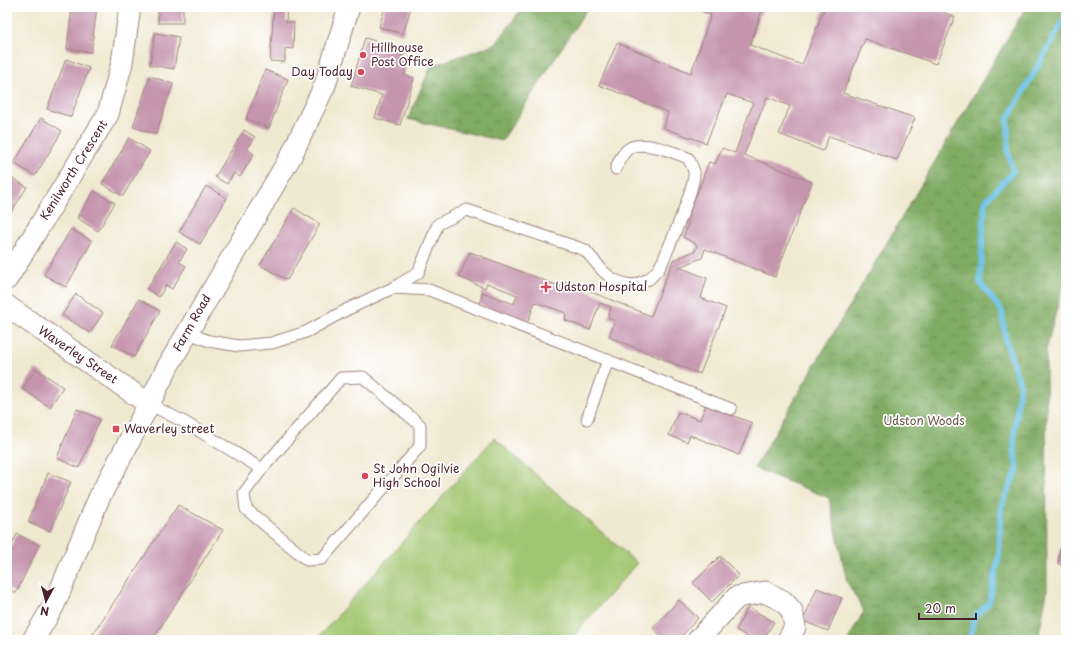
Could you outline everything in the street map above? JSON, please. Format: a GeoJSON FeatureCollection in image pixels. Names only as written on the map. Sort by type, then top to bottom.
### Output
{"type":"FeatureCollection","features":[{"type":"Feature","properties":{"kind":"street","name":"Kenilworth Crescent"},"geometry":{"type":"LineString","coordinates":[[7,279],[108,114],[122,63],[130,7]]}},
{"type":"Feature","properties":{"kind":"street","name":"Farm Road"},"geometry":{"type":"LineString","coordinates":[[33,640],[54,605],[98,498],[186,332],[291,156],[324,85],[349,7]]}},
{"type":"Feature","properties":{"kind":"street","name":"Waverley Street"},"geometry":{"type":"LineString","coordinates":[[7,306],[149,404]]}},
{"type":"Feature","properties":{"kind":"street"},"geometry":{"type":"LineString","coordinates":[[698,640],[737,597],[765,592],[783,601],[792,611],[795,627],[788,640]]}},
{"type":"Feature","properties":{"kind":"lane"},"geometry":{"type":"LineString","coordinates":[[186,332],[209,341],[239,346],[272,343],[306,332],[348,309],[393,288],[418,273],[438,224],[467,210],[585,250],[612,279],[634,285],[649,279],[658,270],[663,261],[686,202],[693,181],[694,171],[688,158],[669,150],[642,145],[634,146],[627,150],[620,158],[616,170]]}},
{"type":"Feature","properties":{"kind":"lane"},"geometry":{"type":"LineString","coordinates":[[393,288],[430,290],[731,409]]}},
{"type":"Feature","properties":{"kind":"lane"},"geometry":{"type":"LineString","coordinates":[[587,419],[608,360]]}},
{"type":"Feature","properties":{"kind":"lane"},"geometry":{"type":"LineString","coordinates":[[363,377],[420,425],[420,446],[322,559],[307,560],[246,509],[244,493],[262,468],[341,378],[363,377]]}},
{"type":"Feature","properties":{"kind":"lane"},"geometry":{"type":"LineString","coordinates":[[149,404],[186,423],[262,468]]}},
{"type":"Feature","properties":{"kind":"green space"},"geometry":{"type":"Polygon","coordinates":[[[523,7],[588,7],[502,141],[408,119],[431,66],[496,44],[523,7]]]}},
{"type":"Feature","properties":{"kind":"green space","name":"Udston Woods"},"geometry":{"type":"Polygon","coordinates":[[[1026,7],[1066,7],[1066,274],[1046,350],[1047,592],[1038,640],[848,640],[864,611],[847,582],[829,498],[754,468],[1026,7]]]}},
{"type":"Feature","properties":{"kind":"green space"},"geometry":{"type":"Polygon","coordinates":[[[494,438],[637,563],[570,640],[316,640],[494,438]]]}},
{"type":"Feature","properties":{"kind":"building"},"geometry":{"type":"Polygon","coordinates":[[[72,7],[97,7],[91,52],[67,49],[72,7]]]}},
{"type":"Feature","properties":{"kind":"building"},"geometry":{"type":"Polygon","coordinates":[[[158,7],[183,7],[183,23],[158,23],[158,7]]]}},
{"type":"Feature","properties":{"kind":"building"},"geometry":{"type":"Polygon","coordinates":[[[274,7],[287,7],[286,22],[294,22],[293,49],[285,48],[285,62],[270,61],[274,7]]]}},
{"type":"Feature","properties":{"kind":"building"},"geometry":{"type":"Polygon","coordinates":[[[385,7],[411,7],[403,34],[379,27],[385,7]]]}},
{"type":"Feature","properties":{"kind":"building"},"geometry":{"type":"Polygon","coordinates":[[[691,7],[763,7],[750,45],[802,65],[825,7],[931,7],[955,17],[936,64],[865,39],[843,93],[915,118],[897,160],[829,136],[823,151],[779,134],[790,106],[767,97],[744,155],[812,182],[775,277],[705,249],[702,258],[679,267],[707,278],[701,298],[726,308],[700,374],[609,337],[615,321],[608,318],[611,307],[600,303],[590,330],[565,320],[566,313],[535,302],[527,324],[480,305],[482,292],[514,304],[517,295],[487,283],[485,288],[459,277],[470,252],[561,287],[564,281],[651,316],[673,260],[695,251],[697,245],[683,237],[689,223],[686,221],[709,162],[715,164],[722,148],[735,153],[753,103],[727,94],[706,143],[664,128],[668,112],[599,85],[617,43],[691,73],[711,15],[691,7]]]}},
{"type":"Feature","properties":{"kind":"building"},"geometry":{"type":"Polygon","coordinates":[[[155,33],[179,37],[174,69],[150,65],[155,33]]]}},
{"type":"Feature","properties":{"kind":"building"},"geometry":{"type":"Polygon","coordinates":[[[365,38],[403,49],[400,61],[407,64],[404,75],[414,78],[400,125],[375,118],[382,95],[351,86],[365,38]]]}},
{"type":"Feature","properties":{"kind":"building"},"geometry":{"type":"Polygon","coordinates":[[[66,59],[89,68],[71,117],[47,109],[66,59]]]}},
{"type":"Feature","properties":{"kind":"building"},"geometry":{"type":"Polygon","coordinates":[[[265,70],[288,79],[269,128],[246,119],[265,70]]]}},
{"type":"Feature","properties":{"kind":"building"},"geometry":{"type":"Polygon","coordinates":[[[150,76],[173,84],[156,134],[133,127],[150,76]]]}},
{"type":"Feature","properties":{"kind":"building"},"geometry":{"type":"Polygon","coordinates":[[[41,118],[62,131],[35,176],[14,163],[41,118]]]}},
{"type":"Feature","properties":{"kind":"building"},"geometry":{"type":"Polygon","coordinates":[[[244,130],[255,137],[247,149],[254,154],[240,177],[234,173],[227,184],[215,177],[244,130]]]}},
{"type":"Feature","properties":{"kind":"building"},"geometry":{"type":"Polygon","coordinates":[[[129,138],[150,151],[123,196],[102,184],[129,138]]]}},
{"type":"Feature","properties":{"kind":"building"},"geometry":{"type":"Polygon","coordinates":[[[7,175],[27,187],[7,219],[7,175]]]}},
{"type":"Feature","properties":{"kind":"building"},"geometry":{"type":"Polygon","coordinates":[[[206,186],[227,198],[200,244],[179,232],[206,186]]]}},
{"type":"Feature","properties":{"kind":"building"},"geometry":{"type":"Polygon","coordinates":[[[94,191],[115,203],[98,231],[77,218],[94,191]]]}},
{"type":"Feature","properties":{"kind":"building"},"geometry":{"type":"Polygon","coordinates":[[[294,208],[320,224],[287,280],[260,265],[294,208]]]}},
{"type":"Feature","properties":{"kind":"building"},"geometry":{"type":"Polygon","coordinates":[[[71,229],[92,241],[66,287],[44,275],[71,229]]]}},
{"type":"Feature","properties":{"kind":"building"},"geometry":{"type":"Polygon","coordinates":[[[176,242],[187,249],[179,262],[186,266],[172,289],[166,285],[159,297],[147,289],[176,242]]]}},
{"type":"Feature","properties":{"kind":"building"},"geometry":{"type":"Polygon","coordinates":[[[76,294],[103,313],[90,333],[62,315],[76,294]]]}},
{"type":"Feature","properties":{"kind":"building"},"geometry":{"type":"Polygon","coordinates":[[[139,299],[160,311],[134,357],[112,345],[139,299]]]}},
{"type":"Feature","properties":{"kind":"building"},"geometry":{"type":"Polygon","coordinates":[[[36,369],[63,387],[50,407],[22,389],[36,369]]]}},
{"type":"Feature","properties":{"kind":"building"},"geometry":{"type":"Polygon","coordinates":[[[706,405],[752,423],[739,455],[690,435],[687,442],[669,435],[678,412],[700,420],[706,405]]]}},
{"type":"Feature","properties":{"kind":"building"},"geometry":{"type":"Polygon","coordinates":[[[77,409],[100,419],[79,468],[57,458],[77,409]]]}},
{"type":"Feature","properties":{"kind":"building"},"geometry":{"type":"Polygon","coordinates":[[[48,473],[71,482],[50,531],[28,522],[48,473]]]}},
{"type":"Feature","properties":{"kind":"building"},"geometry":{"type":"Polygon","coordinates":[[[178,505],[223,530],[152,640],[80,640],[91,637],[178,505]]]}},
{"type":"Feature","properties":{"kind":"building"},"geometry":{"type":"Polygon","coordinates":[[[17,534],[39,545],[16,593],[7,588],[7,555],[17,534]]]}},
{"type":"Feature","properties":{"kind":"building"},"geometry":{"type":"Polygon","coordinates":[[[1060,549],[1066,549],[1066,565],[1058,564],[1060,549]]]}},
{"type":"Feature","properties":{"kind":"building"},"geometry":{"type":"Polygon","coordinates":[[[720,556],[739,575],[712,602],[693,583],[720,556]]]}},
{"type":"Feature","properties":{"kind":"building"},"geometry":{"type":"Polygon","coordinates":[[[817,588],[842,598],[828,631],[803,621],[817,588]]]}},
{"type":"Feature","properties":{"kind":"building"},"geometry":{"type":"Polygon","coordinates":[[[679,600],[698,618],[678,640],[666,640],[653,628],[679,600]]]}},
{"type":"Feature","properties":{"kind":"building"},"geometry":{"type":"Polygon","coordinates":[[[748,607],[774,622],[763,640],[753,640],[736,630],[748,607]]]}},
{"type":"Feature","properties":{"kind":"waterway"},"geometry":{"type":"LineString","coordinates":[[970,640],[974,617],[989,603],[999,556],[1001,507],[1017,470],[1014,447],[1020,384],[1006,342],[1002,311],[980,283],[985,201],[1013,172],[1008,152],[1008,119],[1066,16]]}},
{"type":"Feature","properties":{"kind":"place","name":"Hillhouse Post Office"},"geometry":{"type":"Point","coordinates":[363,55]}},
{"type":"Feature","properties":{"kind":"place","name":"Day Today"},"geometry":{"type":"Point","coordinates":[361,72]}},
{"type":"Feature","properties":{"kind":"place","name":"Udston Hospital"},"geometry":{"type":"Point","coordinates":[546,287]}},
{"type":"Feature","properties":{"kind":"place","name":"Waverley street"},"geometry":{"type":"Point","coordinates":[116,429]}},
{"type":"Feature","properties":{"kind":"place","name":"St John Ogilvie High School"},"geometry":{"type":"Point","coordinates":[365,476]}}]}
